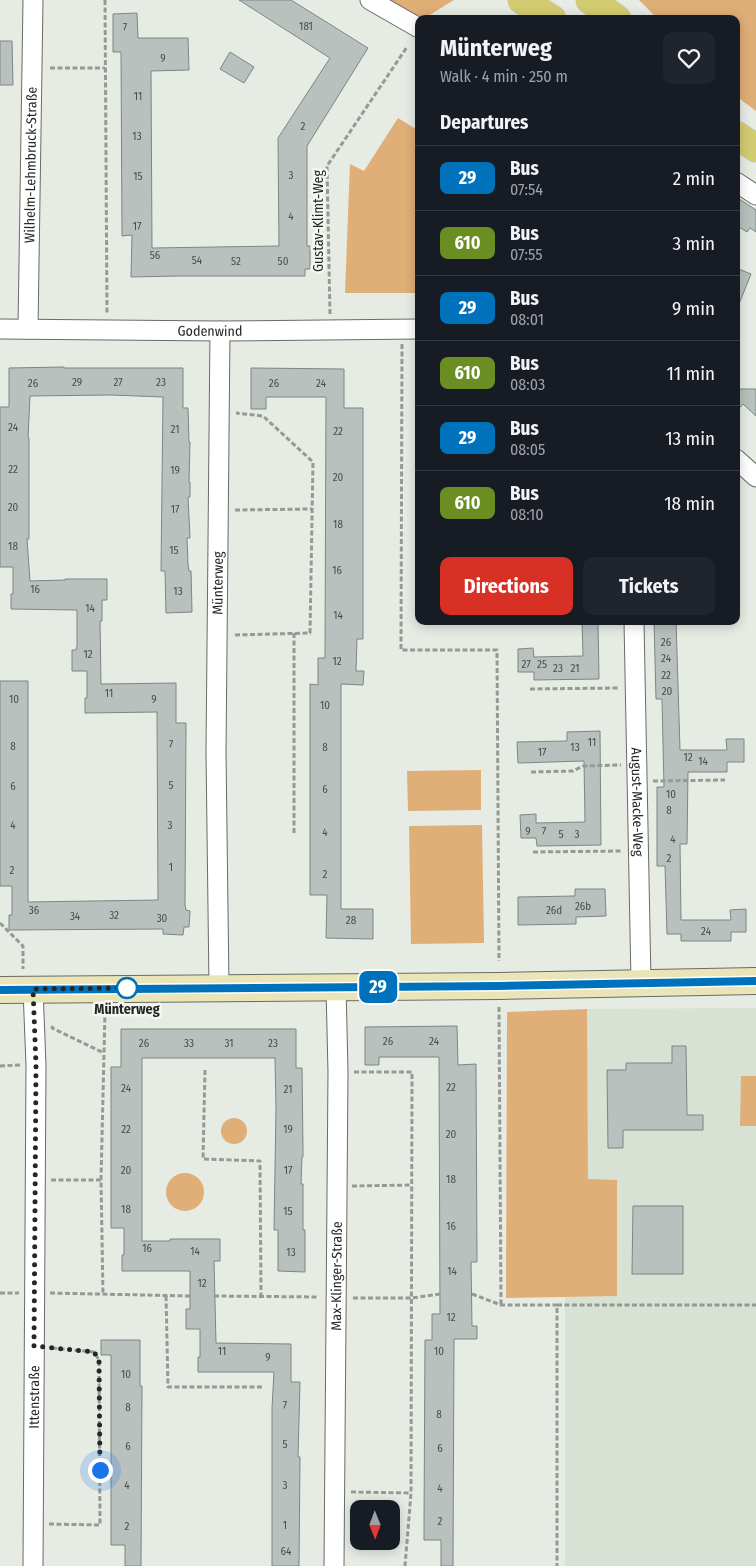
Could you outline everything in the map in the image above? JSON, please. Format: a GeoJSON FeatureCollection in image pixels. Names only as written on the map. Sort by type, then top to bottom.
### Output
{"type":"FeatureCollection","features":[{"type":"Feature","properties":{"kind":"main road"},"geometry":{"type":"LineString","coordinates":[[522,0],[546,15]]}},
{"type":"Feature","properties":{"kind":"main road"},"geometry":{"type":"LineString","coordinates":[[590,0],[611,15]]}},
{"type":"Feature","properties":{"kind":"street","name":"Wilhelm-Lehmbruck-Straße"},"geometry":{"type":"LineString","coordinates":[[28,330],[32,0]]}},
{"type":"Feature","properties":{"kind":"street"},"geometry":{"type":"LineString","coordinates":[[370,0],[415,26]]}},
{"type":"Feature","properties":{"kind":"street"},"geometry":{"type":"LineString","coordinates":[[740,185],[756,195]]}},
{"type":"Feature","properties":{"kind":"street","name":"Godenwind"},"geometry":{"type":"LineString","coordinates":[[0,330],[220,331],[410,329]]}},
{"type":"Feature","properties":{"kind":"street","name":"Münterweg"},"geometry":{"type":"LineString","coordinates":[[219,987],[216,752],[220,331]]}},
{"type":"Feature","properties":{"kind":"street"},"geometry":{"type":"LineString","coordinates":[[740,463],[756,477]]}},
{"type":"Feature","properties":{"kind":"street","name":"August-Macke-Weg"},"geometry":{"type":"LineString","coordinates":[[634,625],[641,982]]}},
{"type":"Feature","properties":{"kind":"street"},"geometry":{"type":"LineString","coordinates":[[19,989],[499,986],[756,981]]}},
{"type":"Feature","properties":{"kind":"street","name":"Max-Klinger-Straße"},"geometry":{"type":"LineString","coordinates":[[334,1566],[338,1072],[336,987]]}},
{"type":"Feature","properties":{"kind":"street","name":"Ittenstraße"},"geometry":{"type":"LineString","coordinates":[[19,989],[36,1065],[33,1566]]}},
{"type":"Feature","properties":{"kind":"path"},"geometry":{"type":"LineString","coordinates":[[105,0],[107,330]]}},
{"type":"Feature","properties":{"kind":"path","name":"Gustav-Klimt-Weg"},"geometry":{"type":"LineString","coordinates":[[330,330],[327,166],[407,47]]}},
{"type":"Feature","properties":{"kind":"path"},"geometry":{"type":"LineString","coordinates":[[50,68],[105,68]]}},
{"type":"Feature","properties":{"kind":"path"},"geometry":{"type":"LineString","coordinates":[[410,329],[401,650],[497,650],[499,961]]}},
{"type":"Feature","properties":{"kind":"path"},"geometry":{"type":"LineString","coordinates":[[217,635],[310,633],[313,462],[263,416],[218,411]]}},
{"type":"Feature","properties":{"kind":"path"},"geometry":{"type":"LineString","coordinates":[[218,511],[312,509]]}},
{"type":"Feature","properties":{"kind":"path"},"geometry":{"type":"LineString","coordinates":[[294,633],[294,833]]}},
{"type":"Feature","properties":{"kind":"path"},"geometry":{"type":"LineString","coordinates":[[530,690],[635,688]]}},
{"type":"Feature","properties":{"kind":"path"},"geometry":{"type":"LineString","coordinates":[[530,772],[573,771],[583,766],[637,773],[725,780]]}},
{"type":"Feature","properties":{"kind":"path"},"geometry":{"type":"LineString","coordinates":[[534,852],[638,851]]}},
{"type":"Feature","properties":{"kind":"path"},"geometry":{"type":"LineString","coordinates":[[0,923],[23,946],[19,989]]}},
{"type":"Feature","properties":{"kind":"path"},"geometry":{"type":"LineString","coordinates":[[499,1007],[500,1305]]}},
{"type":"Feature","properties":{"kind":"path"},"geometry":{"type":"LineString","coordinates":[[103,1294],[101,1180],[104,1011]]}},
{"type":"Feature","properties":{"kind":"path"},"geometry":{"type":"LineString","coordinates":[[53,1022],[52,1028],[104,1053]]}},
{"type":"Feature","properties":{"kind":"path"},"geometry":{"type":"LineString","coordinates":[[204,1070],[203,1158],[260,1161],[262,1296]]}},
{"type":"Feature","properties":{"kind":"path"},"geometry":{"type":"LineString","coordinates":[[338,1072],[412,1072],[411,1493],[405,1566]]}},
{"type":"Feature","properties":{"kind":"path"},"geometry":{"type":"LineString","coordinates":[[35,1180],[101,1180]]}},
{"type":"Feature","properties":{"kind":"path"},"geometry":{"type":"LineString","coordinates":[[337,1187],[412,1184]]}},
{"type":"Feature","properties":{"kind":"path"},"geometry":{"type":"LineString","coordinates":[[34,1293],[190,1296]]}},
{"type":"Feature","properties":{"kind":"path"},"geometry":{"type":"LineString","coordinates":[[472,1294],[500,1305],[756,1305]]}},
{"type":"Feature","properties":{"kind":"path"},"geometry":{"type":"LineString","coordinates":[[166,1296],[168,1387],[263,1387]]}},
{"type":"Feature","properties":{"kind":"path"},"geometry":{"type":"LineString","coordinates":[[557,1305],[557,1566]]}},
{"type":"Feature","properties":{"kind":"path"},"geometry":{"type":"LineString","coordinates":[[33,1524],[100,1525],[99,1360],[94,1352],[34,1346]]}},
{"type":"Feature","properties":{"kind":"path"},"geometry":{"type":"LineString","coordinates":[[335,1492],[411,1493]]}},
{"type":"Feature","properties":{"kind":"shaded area"},"geometry":{"type":"Polygon","coordinates":[[[386,0],[454,0],[430,15],[415,15],[415,17],[386,0]]]}},
{"type":"Feature","properties":{"kind":"shaded area"},"geometry":{"type":"Polygon","coordinates":[[[639,0],[756,0],[756,111],[740,99],[740,15],[654,15],[639,0]]]}},
{"type":"Feature","properties":{"kind":"shaded area"},"geometry":{"type":"Polygon","coordinates":[[[398,118],[415,129],[415,293],[345,293],[350,164],[364,171],[398,118]]]}},
{"type":"Feature","properties":{"kind":"shaded area"},"geometry":{"type":"Polygon","coordinates":[[[481,770],[481,810],[408,811],[407,771],[481,770]]]}},
{"type":"Feature","properties":{"kind":"shaded area"},"geometry":{"type":"Polygon","coordinates":[[[482,825],[484,943],[411,944],[409,826],[482,825]]]}},
{"type":"Feature","properties":{"kind":"shaded area"},"geometry":{"type":"Polygon","coordinates":[[[756,1008],[756,1566],[565,1566],[565,1297],[617,1296],[617,1180],[588,1180],[587,1009],[756,1008]]]}},
{"type":"Feature","properties":{"kind":"shaded area"},"geometry":{"type":"Polygon","coordinates":[[[587,1009],[588,1179],[617,1180],[617,1296],[506,1298],[507,1012],[587,1009]]]}},
{"type":"Feature","properties":{"kind":"shaded area"},"geometry":{"type":"Polygon","coordinates":[[[741,1076],[756,1076],[756,1126],[740,1126],[741,1076]]]}},
{"type":"Feature","properties":{"kind":"shaded area"},"geometry":{"type":"Polygon","coordinates":[[[234,1118],[243,1122],[247,1131],[243,1140],[234,1144],[225,1140],[221,1131],[225,1122],[234,1118]]]}},
{"type":"Feature","properties":{"kind":"shaded area"},"geometry":{"type":"Polygon","coordinates":[[[185,1173],[192,1174],[198,1179],[203,1185],[203,1199],[198,1205],[192,1210],[185,1211],[178,1210],[172,1205],[167,1199],[166,1192],[167,1185],[172,1179],[178,1174],[185,1173]]]}},
{"type":"Feature","properties":{"kind":"building"},"geometry":{"type":"Polygon","coordinates":[[[239,0],[291,0],[368,48],[307,146],[307,246],[310,246],[310,269],[305,269],[305,276],[131,277],[132,235],[122,236],[121,52],[113,52],[113,14],[137,13],[138,38],[188,38],[189,70],[151,71],[152,248],[279,246],[278,138],[330,58],[239,0]]]}},
{"type":"Feature","properties":{"kind":"building"},"geometry":{"type":"Polygon","coordinates":[[[0,41],[12,41],[13,85],[0,85],[0,41]]]}},
{"type":"Feature","properties":{"kind":"building"},"geometry":{"type":"Polygon","coordinates":[[[230,52],[254,67],[244,83],[220,69],[230,52]]]}},
{"type":"Feature","properties":{"kind":"building"},"geometry":{"type":"Polygon","coordinates":[[[740,200],[756,210],[756,232],[750,228],[747,232],[740,228],[740,200]]]}},
{"type":"Feature","properties":{"kind":"building"},"geometry":{"type":"Polygon","coordinates":[[[740,270],[751,274],[740,302],[740,270]]]}},
{"type":"Feature","properties":{"kind":"building"},"geometry":{"type":"Polygon","coordinates":[[[9,368],[183,368],[183,408],[188,408],[190,442],[190,497],[188,497],[190,538],[187,538],[188,564],[189,571],[191,571],[192,612],[166,613],[165,571],[161,571],[163,397],[111,395],[30,396],[28,438],[29,539],[27,539],[30,581],[107,579],[107,600],[102,600],[102,621],[100,621],[101,684],[176,683],[176,723],[186,723],[185,905],[186,910],[190,911],[189,927],[184,927],[183,935],[163,934],[163,929],[9,930],[9,915],[12,915],[12,886],[0,886],[0,681],[28,681],[28,902],[158,900],[157,712],[85,713],[87,671],[72,671],[72,650],[76,650],[77,646],[77,610],[11,609],[13,567],[0,567],[0,407],[9,407],[9,368]]]}},
{"type":"Feature","properties":{"kind":"building"},"geometry":{"type":"Polygon","coordinates":[[[251,368],[344,369],[344,408],[363,408],[363,639],[357,639],[356,671],[364,671],[363,685],[341,684],[341,909],[373,909],[373,939],[326,938],[327,895],[310,895],[310,684],[318,685],[318,658],[325,658],[326,397],[266,397],[266,409],[251,409],[251,368]]]}},
{"type":"Feature","properties":{"kind":"building"},"geometry":{"type":"Polygon","coordinates":[[[740,389],[756,389],[756,416],[743,404],[740,407],[740,389]]]}},
{"type":"Feature","properties":{"kind":"building"},"geometry":{"type":"Polygon","coordinates":[[[582,625],[598,625],[599,679],[534,680],[534,672],[518,672],[518,649],[533,648],[534,657],[583,656],[582,625]]]}},
{"type":"Feature","properties":{"kind":"building"},"geometry":{"type":"Polygon","coordinates":[[[654,625],[676,625],[680,750],[727,750],[726,739],[744,739],[744,762],[727,762],[727,772],[688,772],[687,844],[680,844],[681,920],[731,920],[730,910],[746,909],[746,932],[731,932],[731,941],[681,941],[681,934],[667,934],[665,866],[657,866],[657,787],[664,787],[662,699],[656,699],[654,625]]]}},
{"type":"Feature","properties":{"kind":"building"},"geometry":{"type":"Polygon","coordinates":[[[600,731],[601,845],[537,846],[536,838],[521,838],[520,815],[536,814],[536,823],[585,822],[584,761],[518,763],[517,742],[567,741],[567,732],[600,731]]]}},
{"type":"Feature","properties":{"kind":"building"},"geometry":{"type":"Polygon","coordinates":[[[575,889],[605,889],[606,916],[576,917],[576,924],[518,925],[518,897],[575,896],[575,889]]]}},
{"type":"Feature","properties":{"kind":"building"},"geometry":{"type":"Polygon","coordinates":[[[457,1026],[458,1065],[476,1064],[477,1262],[471,1262],[472,1326],[477,1326],[477,1339],[454,1339],[453,1566],[441,1566],[441,1540],[424,1540],[425,1340],[432,1340],[432,1314],[440,1314],[439,1057],[379,1057],[379,1065],[365,1065],[365,1027],[457,1026]]]}},
{"type":"Feature","properties":{"kind":"building"},"geometry":{"type":"Polygon","coordinates":[[[121,1029],[296,1029],[296,1068],[302,1068],[303,1157],[301,1184],[303,1184],[305,1272],[278,1271],[278,1230],[274,1230],[275,1058],[142,1058],[142,1241],[220,1239],[220,1261],[214,1261],[216,1343],[291,1344],[291,1382],[300,1382],[298,1457],[300,1457],[299,1566],[272,1566],[272,1408],[274,1372],[198,1372],[200,1329],[186,1329],[186,1309],[190,1309],[190,1271],[122,1271],[124,1228],[111,1228],[111,1067],[121,1067],[121,1029]]]}},
{"type":"Feature","properties":{"kind":"building"},"geometry":{"type":"Polygon","coordinates":[[[672,1046],[686,1046],[687,1115],[703,1115],[703,1130],[623,1130],[623,1148],[608,1148],[607,1070],[626,1070],[626,1063],[672,1063],[672,1046]]]}},
{"type":"Feature","properties":{"kind":"building"},"geometry":{"type":"Polygon","coordinates":[[[633,1206],[683,1206],[683,1274],[632,1274],[633,1206]]]}},
{"type":"Feature","properties":{"kind":"building"},"geometry":{"type":"Polygon","coordinates":[[[101,1340],[140,1340],[140,1386],[142,1386],[141,1566],[125,1566],[125,1545],[111,1545],[111,1355],[101,1355],[101,1340]]]}},
{"type":"Feature","properties":{"kind":"bus line","name":"29"},"geometry":{"type":"LineString","coordinates":[[0,990],[499,986],[756,981]]}},
{"type":"Feature","properties":{"kind":"place","name":"Münterweg"},"geometry":{"type":"Point","coordinates":[127,988]}},
{"type":"Feature","properties":{"kind":"route"},"geometry":{"type":"LineString","coordinates":[[100,1470],[99,1360],[94,1352],[34,1346],[36,1065],[33,989],[127,988]]}}]}
